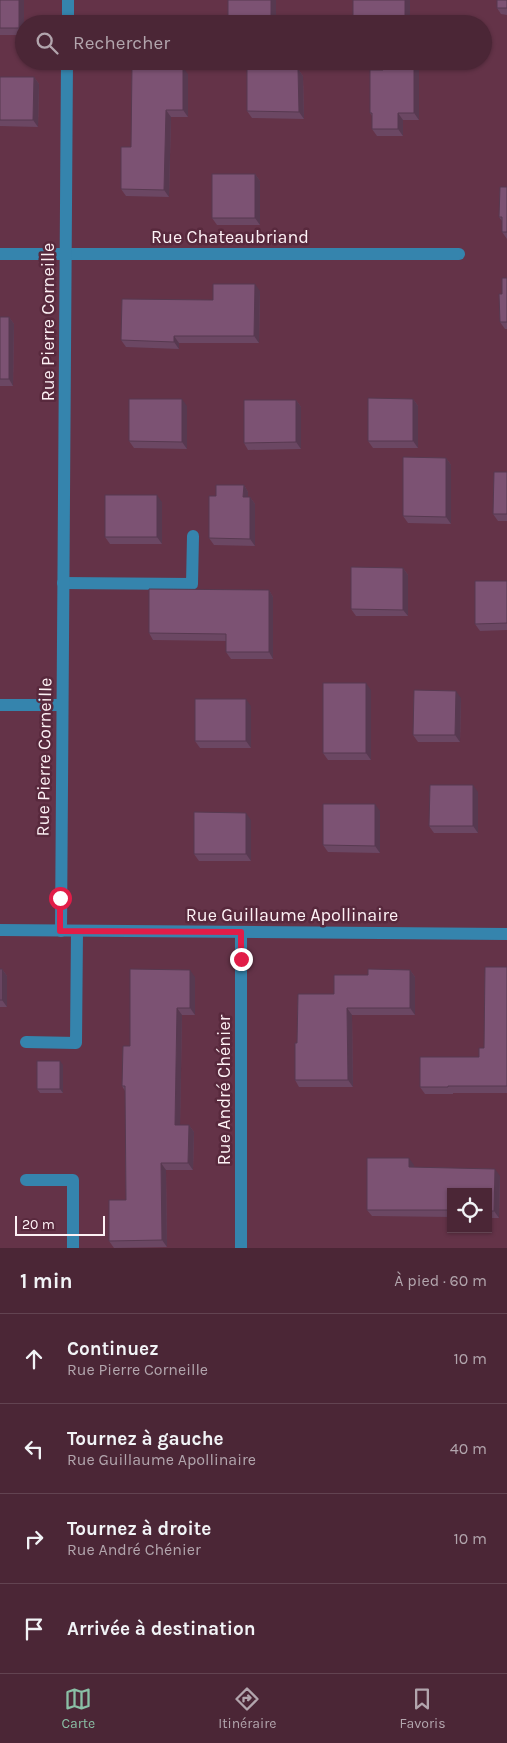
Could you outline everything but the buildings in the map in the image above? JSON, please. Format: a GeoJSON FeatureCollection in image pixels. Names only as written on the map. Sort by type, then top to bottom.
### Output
{"type":"FeatureCollection","features":[{"type":"Feature","properties":{"kind":"street"},"geometry":{"type":"LineString","coordinates":[[68,0],[68,15]]}},
{"type":"Feature","properties":{"kind":"street","name":"Rue Pierre Corneille"},"geometry":{"type":"LineString","coordinates":[[60,931],[67,70]]}},
{"type":"Feature","properties":{"kind":"street","name":"Rue Chateaubriand"},"geometry":{"type":"LineString","coordinates":[[0,254],[459,254]]}},
{"type":"Feature","properties":{"kind":"street"},"geometry":{"type":"LineString","coordinates":[[63,583],[192,584],[193,536]]}},
{"type":"Feature","properties":{"kind":"street"},"geometry":{"type":"LineString","coordinates":[[0,705],[62,705]]}},
{"type":"Feature","properties":{"kind":"street","name":"Rue Guillaume Apollinaire"},"geometry":{"type":"LineString","coordinates":[[0,930],[507,934]]}},
{"type":"Feature","properties":{"kind":"street"},"geometry":{"type":"LineString","coordinates":[[26,1042],[76,1044],[77,932]]}},
{"type":"Feature","properties":{"kind":"street","name":"Rue André Chénier"},"geometry":{"type":"LineString","coordinates":[[241,932],[241,1248]]}},
{"type":"Feature","properties":{"kind":"street"},"geometry":{"type":"LineString","coordinates":[[26,1180],[73,1180],[73,1248]]}},
{"type":"Feature","properties":{"kind":"route"},"geometry":{"type":"LineString","coordinates":[[60,898],[60,931],[241,932],[241,959]]}}]}
